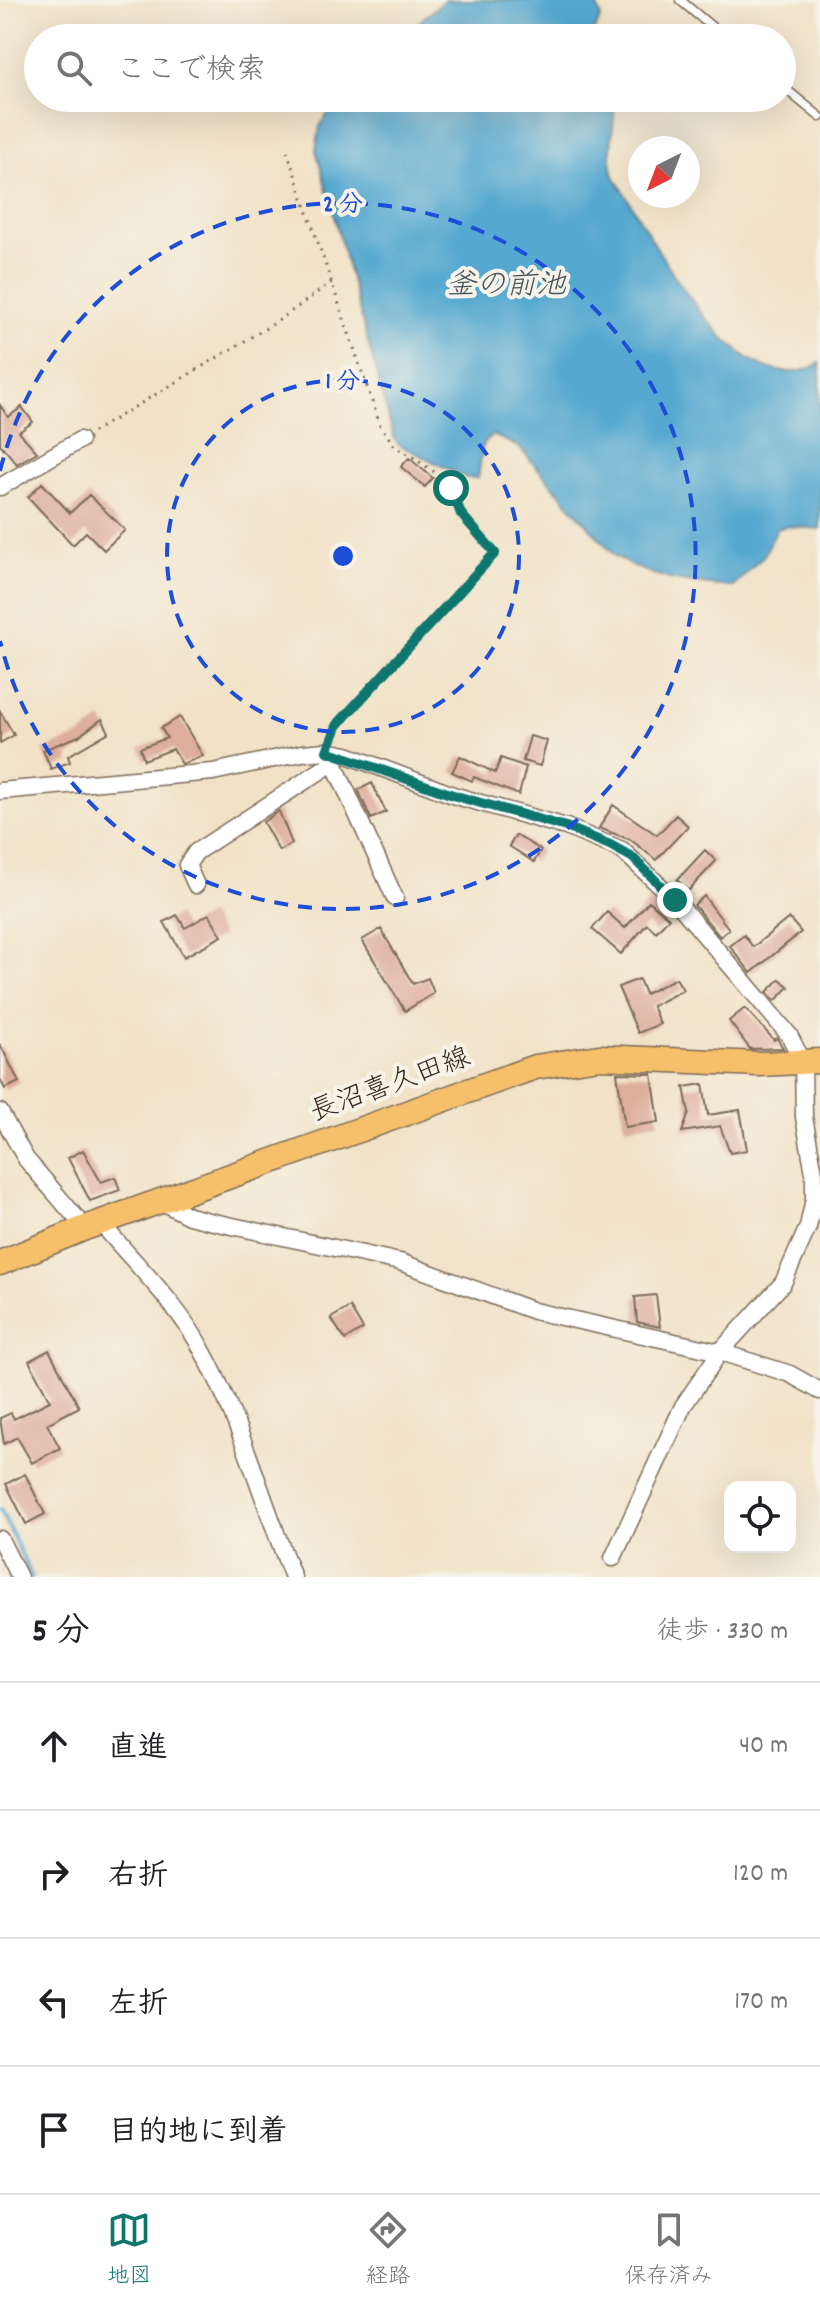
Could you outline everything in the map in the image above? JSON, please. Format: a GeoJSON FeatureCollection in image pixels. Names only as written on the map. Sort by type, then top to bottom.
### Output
{"type":"FeatureCollection","features":[{"type":"Feature","properties":{"kind":"main road","name":"長沼喜久田線"},"geometry":{"type":"LineString","coordinates":[[0,1263],[93,1226],[535,1067],[599,1057],[760,1064],[812,1061]]}},
{"type":"Feature","properties":{"kind":"street"},"geometry":{"type":"LineString","coordinates":[[0,487],[80,440]]}},
{"type":"Feature","properties":{"kind":"street"},"geometry":{"type":"LineString","coordinates":[[0,791],[213,772],[331,755],[456,796],[566,827],[622,850],[675,900],[812,1061],[804,1117],[814,1173],[814,1199],[808,1227],[783,1283],[720,1352],[678,1417],[613,1558]]}},
{"type":"Feature","properties":{"kind":"street"},"geometry":{"type":"LineString","coordinates":[[196,885],[187,865],[196,852],[331,755]]}},
{"type":"Feature","properties":{"kind":"street"},"geometry":{"type":"LineString","coordinates":[[331,755],[395,898]]}},
{"type":"Feature","properties":{"kind":"street"},"geometry":{"type":"LineString","coordinates":[[0,1112],[6,1136],[175,1310],[202,1348],[243,1444],[293,1577]]}},
{"type":"Feature","properties":{"kind":"street"},"geometry":{"type":"LineString","coordinates":[[162,1202],[199,1219],[400,1262],[464,1287],[586,1325],[720,1352],[790,1374],[820,1391]]}},
{"type":"Feature","properties":{"kind":"street"},"geometry":{"type":"LineString","coordinates":[[0,1539],[19,1577]]}},
{"type":"Feature","properties":{"kind":"lane"},"geometry":{"type":"LineString","coordinates":[[680,0],[708,24]]}},
{"type":"Feature","properties":{"kind":"lane"},"geometry":{"type":"LineString","coordinates":[[796,97],[820,117]]}},
{"type":"Feature","properties":{"kind":"path"},"geometry":{"type":"LineString","coordinates":[[287,151],[387,437],[445,479],[461,514],[495,553],[338,724],[331,755]]}},
{"type":"Feature","properties":{"kind":"path"},"geometry":{"type":"LineString","coordinates":[[80,440],[278,321],[333,281]]}},
{"type":"Feature","properties":{"kind":"water"},"geometry":{"type":"Polygon","coordinates":[[[445,0],[595,0],[601,17],[598,24],[417,24],[445,0]]]}},
{"type":"Feature","properties":{"kind":"water","name":"釜の前池"},"geometry":{"type":"Polygon","coordinates":[[[329,112],[614,112],[611,154],[614,176],[628,199],[628,208],[633,208],[699,310],[727,341],[757,363],[788,372],[820,363],[820,529],[786,526],[777,529],[764,555],[733,587],[672,579],[644,571],[615,556],[519,447],[493,435],[483,444],[478,478],[467,478],[399,445],[394,438],[316,150],[320,126],[329,112]]]}},
{"type":"Feature","properties":{"kind":"building"},"geometry":{"type":"Polygon","coordinates":[[[0,405],[8,417],[22,407],[33,422],[19,432],[37,452],[17,464],[0,444],[0,405]]]}},
{"type":"Feature","properties":{"kind":"building"},"geometry":{"type":"Polygon","coordinates":[[[409,458],[433,478],[425,487],[401,467],[409,458]]]}},
{"type":"Feature","properties":{"kind":"building"},"geometry":{"type":"Polygon","coordinates":[[[42,483],[70,513],[89,495],[125,530],[104,550],[86,532],[73,545],[28,497],[42,483]]]}},
{"type":"Feature","properties":{"kind":"building"},"geometry":{"type":"Polygon","coordinates":[[[0,711],[14,735],[0,743],[0,711]]]}},
{"type":"Feature","properties":{"kind":"building"},"geometry":{"type":"Polygon","coordinates":[[[180,717],[203,756],[182,764],[173,749],[144,760],[140,748],[167,738],[161,728],[180,717]]]}},
{"type":"Feature","properties":{"kind":"building"},"geometry":{"type":"Polygon","coordinates":[[[102,719],[109,732],[68,756],[70,762],[51,769],[43,750],[79,736],[102,719]]]}},
{"type":"Feature","properties":{"kind":"building"},"geometry":{"type":"Polygon","coordinates":[[[530,736],[547,741],[540,766],[523,761],[530,736]]]}},
{"type":"Feature","properties":{"kind":"building"},"geometry":{"type":"Polygon","coordinates":[[[460,756],[495,773],[501,758],[526,767],[519,795],[474,777],[472,781],[452,772],[460,756]]]}},
{"type":"Feature","properties":{"kind":"building"},"geometry":{"type":"Polygon","coordinates":[[[372,783],[386,812],[371,819],[358,790],[372,783]]]}},
{"type":"Feature","properties":{"kind":"building"},"geometry":{"type":"Polygon","coordinates":[[[613,805],[657,835],[676,815],[688,826],[656,860],[631,840],[599,828],[613,805]]]}},
{"type":"Feature","properties":{"kind":"building"},"geometry":{"type":"Polygon","coordinates":[[[279,811],[292,844],[279,851],[263,822],[279,811]]]}},
{"type":"Feature","properties":{"kind":"building"},"geometry":{"type":"Polygon","coordinates":[[[516,835],[541,850],[534,862],[509,846],[516,835]]]}},
{"type":"Feature","properties":{"kind":"building"},"geometry":{"type":"Polygon","coordinates":[[[705,850],[716,861],[688,891],[677,880],[705,850]]]}},
{"type":"Feature","properties":{"kind":"building"},"geometry":{"type":"Polygon","coordinates":[[[704,896],[729,929],[720,937],[694,905],[704,896]]]}},
{"type":"Feature","properties":{"kind":"building"},"geometry":{"type":"Polygon","coordinates":[[[649,901],[669,918],[656,932],[647,924],[621,954],[592,929],[607,912],[625,928],[649,901]]]}},
{"type":"Feature","properties":{"kind":"building"},"geometry":{"type":"Polygon","coordinates":[[[209,914],[222,936],[184,957],[164,922],[177,915],[185,928],[209,914]]]}},
{"type":"Feature","properties":{"kind":"building"},"geometry":{"type":"Polygon","coordinates":[[[789,918],[801,932],[751,973],[730,946],[744,935],[753,947],[789,918]]]}},
{"type":"Feature","properties":{"kind":"building"},"geometry":{"type":"Polygon","coordinates":[[[381,929],[413,984],[428,978],[434,993],[405,1011],[362,940],[381,929]]]}},
{"type":"Feature","properties":{"kind":"building"},"geometry":{"type":"Polygon","coordinates":[[[676,978],[683,990],[652,1006],[660,1024],[638,1033],[618,987],[639,979],[645,994],[676,978]]]}},
{"type":"Feature","properties":{"kind":"building"},"geometry":{"type":"Polygon","coordinates":[[[780,979],[789,987],[775,1001],[767,992],[780,979]]]}},
{"type":"Feature","properties":{"kind":"building"},"geometry":{"type":"Polygon","coordinates":[[[745,1008],[774,1040],[777,1038],[783,1048],[750,1049],[729,1021],[745,1008]]]}},
{"type":"Feature","properties":{"kind":"building"},"geometry":{"type":"Polygon","coordinates":[[[0,1044],[19,1082],[5,1089],[0,1079],[0,1044]]]}},
{"type":"Feature","properties":{"kind":"building"},"geometry":{"type":"Polygon","coordinates":[[[617,1073],[652,1074],[659,1122],[625,1127],[617,1073]]]}},
{"type":"Feature","properties":{"kind":"building"},"geometry":{"type":"Polygon","coordinates":[[[703,1084],[708,1115],[740,1110],[747,1150],[730,1153],[720,1126],[682,1132],[689,1113],[684,1087],[703,1084]]]}},
{"type":"Feature","properties":{"kind":"building"},"geometry":{"type":"Polygon","coordinates":[[[83,1150],[101,1182],[115,1177],[120,1190],[90,1201],[68,1158],[83,1150]]]}},
{"type":"Feature","properties":{"kind":"building"},"geometry":{"type":"Polygon","coordinates":[[[656,1295],[660,1327],[637,1322],[635,1297],[656,1295]]]}},
{"type":"Feature","properties":{"kind":"building"},"geometry":{"type":"Polygon","coordinates":[[[350,1307],[363,1329],[345,1340],[331,1318],[350,1307]]]}},
{"type":"Feature","properties":{"kind":"building"},"geometry":{"type":"Polygon","coordinates":[[[49,1350],[79,1407],[47,1424],[60,1448],[32,1463],[17,1437],[4,1444],[0,1418],[11,1413],[14,1419],[50,1401],[29,1361],[49,1350]]]}},
{"type":"Feature","properties":{"kind":"building"},"geometry":{"type":"Polygon","coordinates":[[[25,1474],[45,1514],[26,1524],[6,1484],[25,1474]]]}},
{"type":"Feature","properties":{"kind":"waterway"},"geometry":{"type":"LineString","coordinates":[[0,1509],[32,1577]]}},
{"type":"Feature","properties":{"kind":"route"},"geometry":{"type":"LineString","coordinates":[[451,488],[461,514],[487,540],[495,553],[338,724],[327,751],[362,760],[456,796],[566,827],[622,850],[652,875],[675,900]]}}]}
